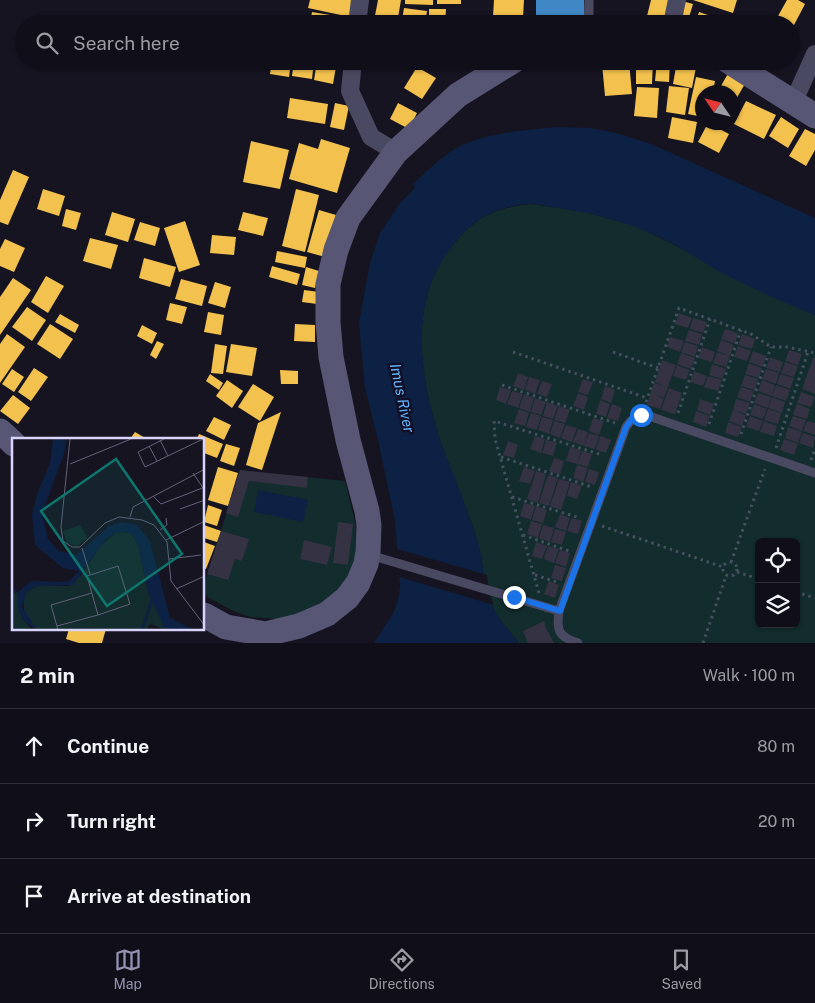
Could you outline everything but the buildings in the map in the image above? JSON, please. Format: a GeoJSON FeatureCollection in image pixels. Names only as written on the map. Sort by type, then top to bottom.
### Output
{"type":"FeatureCollection","features":[{"type":"Feature","properties":{"kind":"main road"},"geometry":{"type":"LineString","coordinates":[[205,616],[226,627],[266,634],[299,626],[327,614],[336,607],[353,590],[362,574],[368,552],[367,512],[348,440],[331,357],[328,322],[328,284],[336,250],[348,218],[396,152],[458,95],[497,70]]}},
{"type":"Feature","properties":{"kind":"main road"},"geometry":{"type":"LineString","coordinates":[[742,70],[793,104],[815,116]]}},
{"type":"Feature","properties":{"kind":"main road"},"geometry":{"type":"LineString","coordinates":[[0,430],[12,442]]}},
{"type":"Feature","properties":{"kind":"street"},"geometry":{"type":"LineString","coordinates":[[358,15],[360,0]]}},
{"type":"Feature","properties":{"kind":"street"},"geometry":{"type":"LineString","coordinates":[[674,15],[677,0]]}},
{"type":"Feature","properties":{"kind":"street"},"geometry":{"type":"LineString","coordinates":[[793,104],[815,54]]}},
{"type":"Feature","properties":{"kind":"street"},"geometry":{"type":"LineString","coordinates":[[352,70],[350,91],[371,137],[396,152]]}},
{"type":"Feature","properties":{"kind":"lane"},"geometry":{"type":"LineString","coordinates":[[589,0],[589,15]]}},
{"type":"Feature","properties":{"kind":"lane"},"geometry":{"type":"LineString","coordinates":[[578,643],[569,640],[561,634],[558,626],[560,611],[626,427],[632,419],[646,415],[815,473]]}},
{"type":"Feature","properties":{"kind":"lane"},"geometry":{"type":"LineString","coordinates":[[380,558],[560,611]]}},
{"type":"Feature","properties":{"kind":"path"},"geometry":{"type":"LineString","coordinates":[[641,415],[679,308],[741,330],[760,339],[771,347],[787,347],[815,353]]}},
{"type":"Feature","properties":{"kind":"path"},"geometry":{"type":"LineString","coordinates":[[674,424],[710,319]]}},
{"type":"Feature","properties":{"kind":"path"},"geometry":{"type":"LineString","coordinates":[[705,435],[741,330]]}},
{"type":"Feature","properties":{"kind":"path"},"geometry":{"type":"LineString","coordinates":[[737,446],[771,347]]}},
{"type":"Feature","properties":{"kind":"path"},"geometry":{"type":"LineString","coordinates":[[513,352],[647,398]]}},
{"type":"Feature","properties":{"kind":"path"},"geometry":{"type":"LineString","coordinates":[[613,352],[658,368]]}},
{"type":"Feature","properties":{"kind":"path"},"geometry":{"type":"LineString","coordinates":[[723,567],[728,562],[731,562],[771,458],[808,352]]}},
{"type":"Feature","properties":{"kind":"path"},"geometry":{"type":"LineString","coordinates":[[502,385],[626,427]]}},
{"type":"Feature","properties":{"kind":"path"},"geometry":{"type":"LineString","coordinates":[[542,606],[495,439],[494,422],[615,459]]}},
{"type":"Feature","properties":{"kind":"path"},"geometry":{"type":"LineString","coordinates":[[500,457],[603,491]]}},
{"type":"Feature","properties":{"kind":"path"},"geometry":{"type":"LineString","coordinates":[[511,496],[723,567]]}},
{"type":"Feature","properties":{"kind":"path"},"geometry":{"type":"LineString","coordinates":[[522,535],[581,555]]}},
{"type":"Feature","properties":{"kind":"path"},"geometry":{"type":"LineString","coordinates":[[731,562],[735,564],[736,572]]}},
{"type":"Feature","properties":{"kind":"path"},"geometry":{"type":"LineString","coordinates":[[703,643],[726,576],[723,567]]}},
{"type":"Feature","properties":{"kind":"path"},"geometry":{"type":"LineString","coordinates":[[726,576],[734,575],[736,572]]}},
{"type":"Feature","properties":{"kind":"path"},"geometry":{"type":"LineString","coordinates":[[736,572],[755,578]]}},
{"type":"Feature","properties":{"kind":"path"},"geometry":{"type":"LineString","coordinates":[[534,575],[570,586]]}},
{"type":"Feature","properties":{"kind":"path"},"geometry":{"type":"LineString","coordinates":[[800,593],[815,598]]}},
{"type":"Feature","properties":{"kind":"green space"},"geometry":{"type":"Polygon","coordinates":[[[531,204],[581,211],[636,226],[815,315],[815,643],[519,643],[497,616],[487,593],[476,536],[442,446],[432,413],[426,388],[422,338],[424,313],[429,289],[439,266],[453,245],[478,220],[507,208],[531,204]]]}},
{"type":"Feature","properties":{"kind":"green space"},"geometry":{"type":"Polygon","coordinates":[[[240,470],[345,481],[356,526],[355,562],[350,575],[336,596],[288,620],[250,617],[233,611],[205,596],[205,582],[240,470]]]}},
{"type":"Feature","properties":{"kind":"water","name":"Imus River"},"geometry":{"type":"Polygon","coordinates":[[[558,127],[590,128],[616,133],[651,144],[815,218],[815,315],[725,274],[647,231],[603,217],[572,210],[528,204],[505,208],[486,215],[470,227],[454,244],[439,265],[429,288],[424,312],[423,362],[426,388],[432,413],[477,541],[489,599],[497,616],[519,643],[374,643],[394,612],[400,587],[395,520],[365,388],[359,322],[370,263],[380,233],[400,203],[415,188],[413,184],[455,149],[478,139],[491,136],[558,127]]]}},
{"type":"Feature","properties":{"kind":"water"},"geometry":{"type":"Polygon","coordinates":[[[258,490],[308,500],[303,522],[254,512],[258,490]]]}},
{"type":"Feature","properties":{"kind":"pier"},"geometry":{"type":"Polygon","coordinates":[[[394,548],[487,575],[489,592],[494,605],[396,576],[394,548]]]}},
{"type":"Feature","properties":{"kind":"route"},"geometry":{"type":"LineString","coordinates":[[514,597],[560,611],[626,427],[632,419],[641,415]]}}]}
